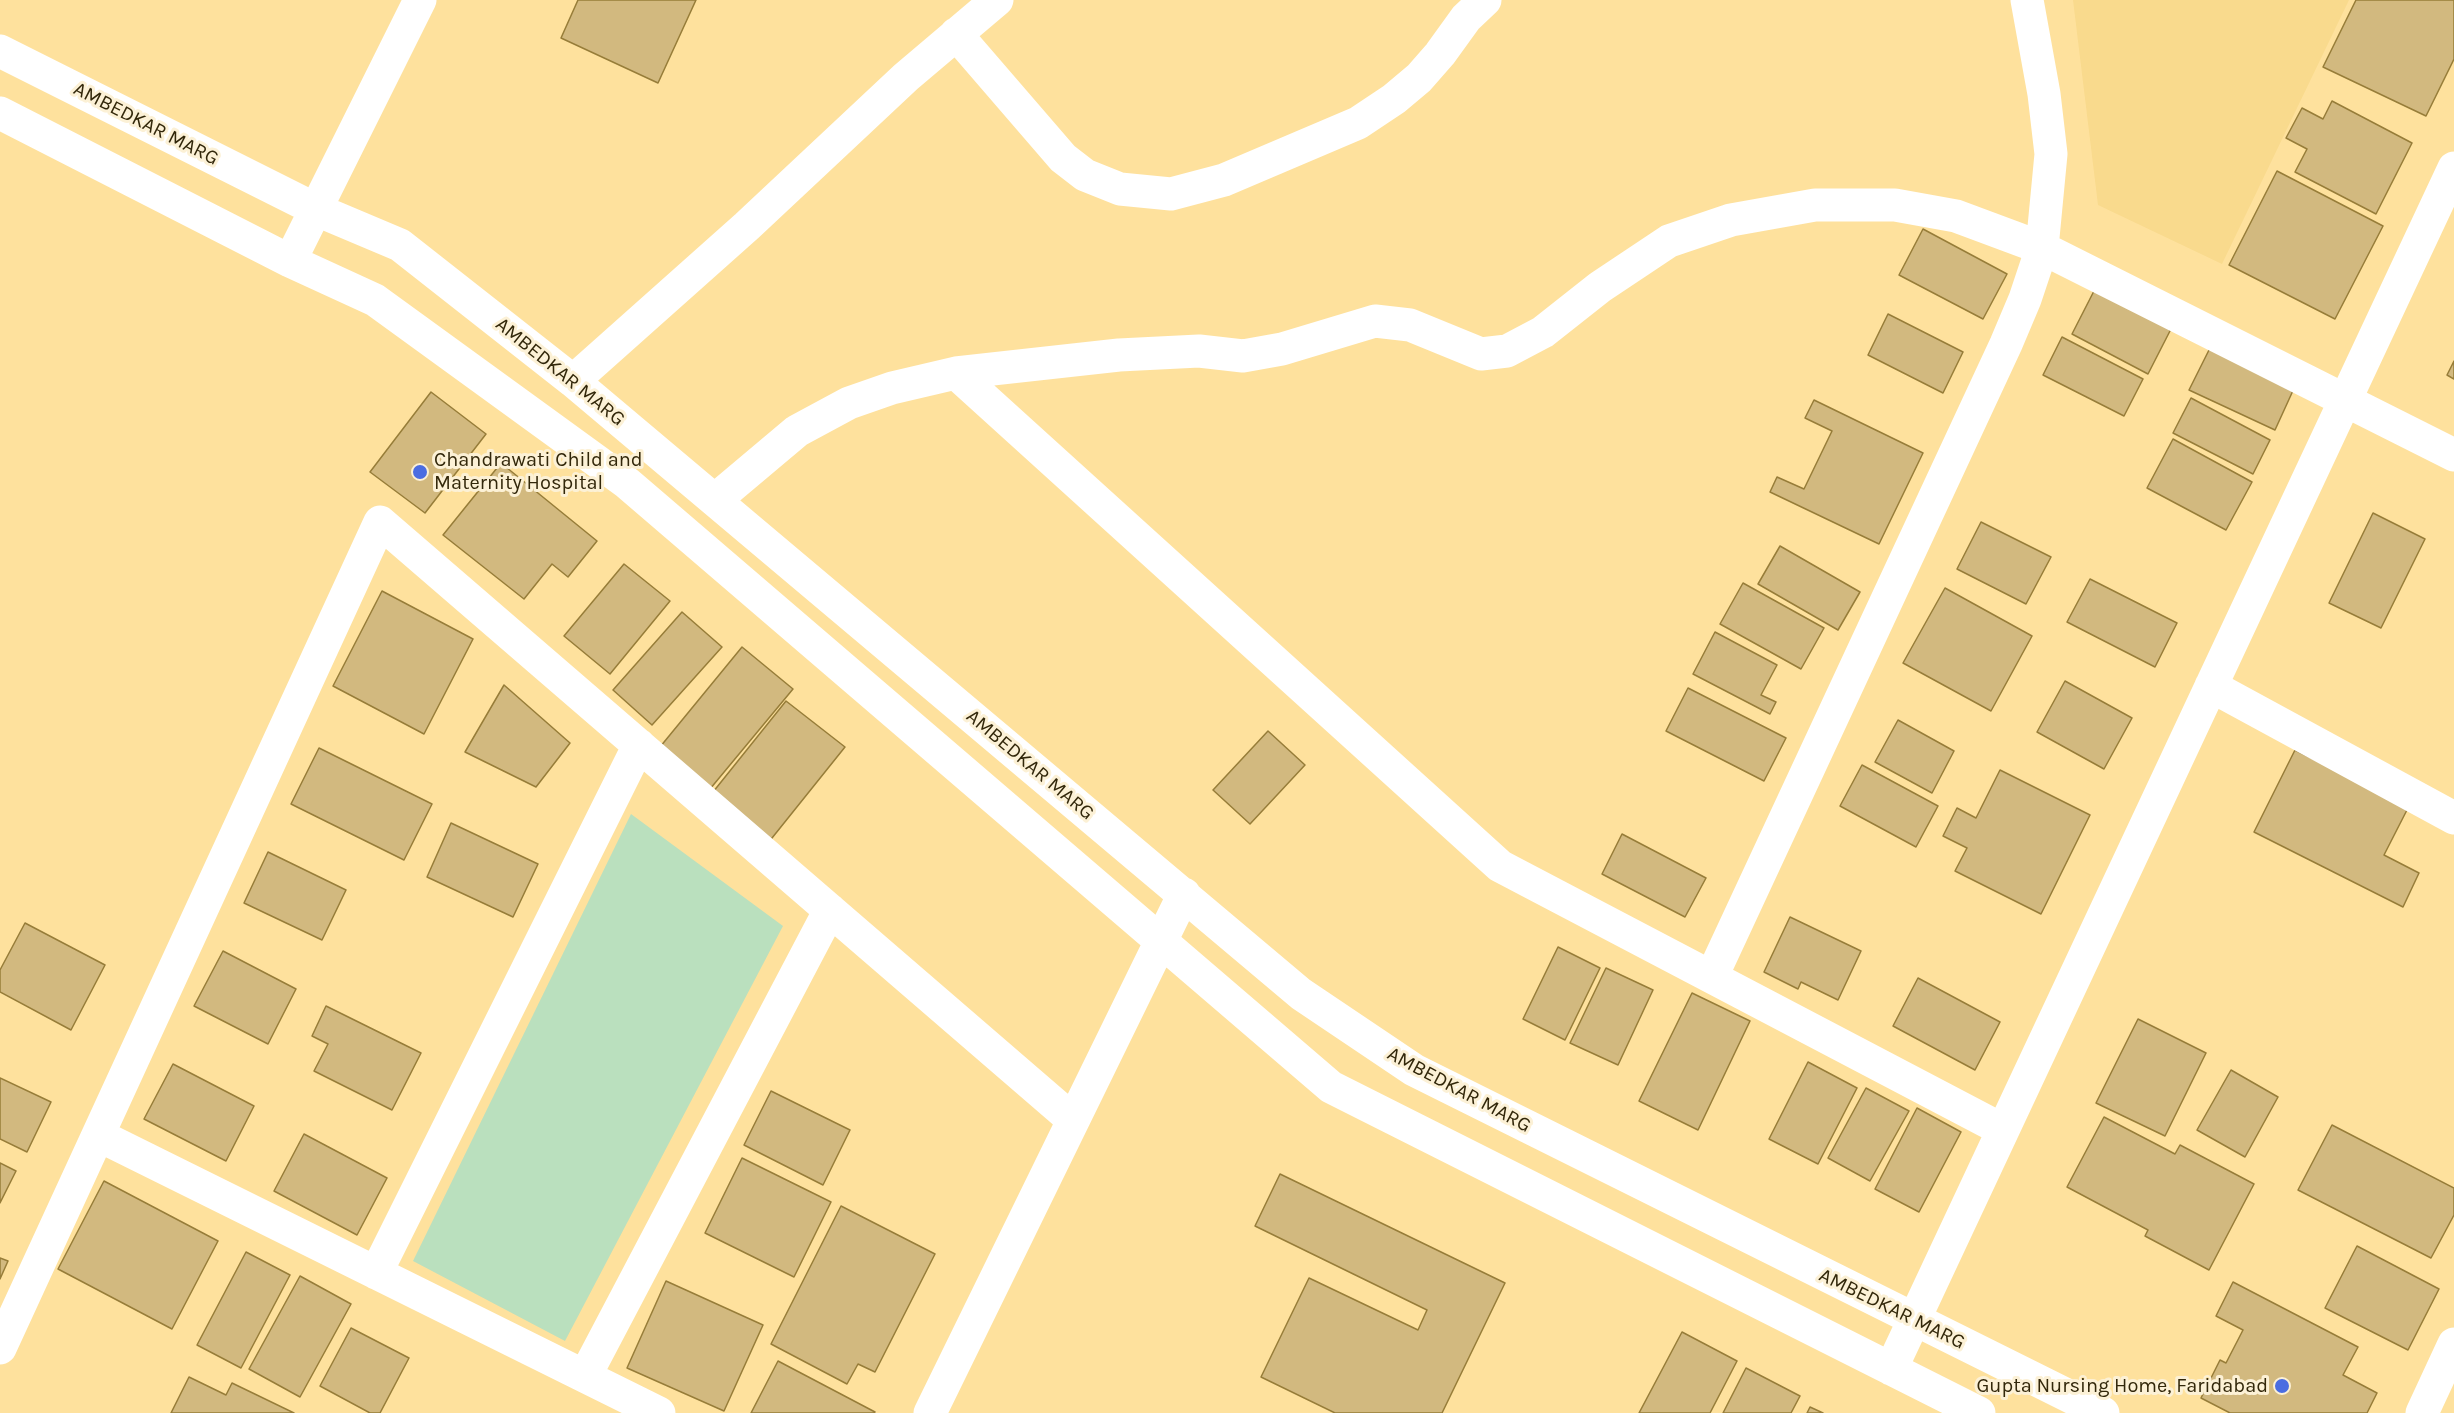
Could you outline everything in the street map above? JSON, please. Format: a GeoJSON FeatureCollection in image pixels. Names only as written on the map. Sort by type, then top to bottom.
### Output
{"type":"FeatureCollection","features":[{"type":"Feature","properties":{"kind":"street"},"geometry":{"type":"LineString","coordinates":[[290,261],[420,0]]}},
{"type":"Feature","properties":{"kind":"street"},"geometry":{"type":"LineString","coordinates":[[573,381],[747,226],[906,77],[997,0]]}},
{"type":"Feature","properties":{"kind":"street"},"geometry":{"type":"LineString","coordinates":[[956,34],[1063,158],[1085,175],[1120,189],[1171,194],[1224,180],[1358,123],[1394,99],[1419,78],[1466,18],[1485,0]]}},
{"type":"Feature","properties":{"kind":"street"},"geometry":{"type":"LineString","coordinates":[[1712,976],[2006,344],[2025,299],[2042,249],[2051,153],[2044,94],[2027,0]]}},
{"type":"Feature","properties":{"kind":"street","name":"AMBEDKAR MARG"},"geometry":{"type":"LineString","coordinates":[[0,51],[317,210],[400,245],[573,381],[1301,994],[1414,1070],[2103,1413]]}},
{"type":"Feature","properties":{"kind":"street"},"geometry":{"type":"LineString","coordinates":[[0,113],[290,261],[375,300],[627,483],[1331,1086],[1979,1413]]}},
{"type":"Feature","properties":{"kind":"street"},"geometry":{"type":"LineString","coordinates":[[1891,1369],[2454,168]]}},
{"type":"Feature","properties":{"kind":"street"},"geometry":{"type":"LineString","coordinates":[[715,500],[797,431],[849,403],[892,388],[956,373],[1119,355],[1199,351],[1243,356],[1282,349],[1375,321],[1410,325],[1481,354],[1507,351],[1543,332],[1600,287],[1669,241],[1731,220],[1815,205],[1895,205],[1956,216],[2042,249],[2454,455]]}},
{"type":"Feature","properties":{"kind":"street"},"geometry":{"type":"LineString","coordinates":[[956,373],[1500,866],[2002,1130]]}},
{"type":"Feature","properties":{"kind":"street"},"geometry":{"type":"LineString","coordinates":[[0,1348],[380,522],[1073,1120]]}},
{"type":"Feature","properties":{"kind":"street"},"geometry":{"type":"LineString","coordinates":[[2211,686],[2454,818]]}},
{"type":"Feature","properties":{"kind":"street"},"geometry":{"type":"LineString","coordinates":[[376,1273],[639,745]]}},
{"type":"Feature","properties":{"kind":"street"},"geometry":{"type":"LineString","coordinates":[[930,1413],[1184,894]]}},
{"type":"Feature","properties":{"kind":"street"},"geometry":{"type":"LineString","coordinates":[[585,1376],[830,909]]}},
{"type":"Feature","properties":{"kind":"street"},"geometry":{"type":"LineString","coordinates":[[98,1135],[660,1413]]}},
{"type":"Feature","properties":{"kind":"street"},"geometry":{"type":"LineString","coordinates":[[2422,1413],[2454,1344]]}},
{"type":"Feature","properties":{"kind":"shaded area"},"geometry":{"type":"Polygon","coordinates":[[[2073,0],[2349,0],[2222,264],[2098,205],[2073,0]]]}},
{"type":"Feature","properties":{"kind":"green space"},"geometry":{"type":"Polygon","coordinates":[[[631,814],[783,926],[565,1341],[413,1261],[631,814]]]}},
{"type":"Feature","properties":{"kind":"building"},"geometry":{"type":"Polygon","coordinates":[[[578,0],[696,0],[658,83],[561,38],[578,0]]]}},
{"type":"Feature","properties":{"kind":"building"},"geometry":{"type":"Polygon","coordinates":[[[2356,0],[2454,0],[2454,59],[2426,116],[2323,67],[2356,0]]]}},
{"type":"Feature","properties":{"kind":"building"},"geometry":{"type":"Polygon","coordinates":[[[2332,101],[2412,143],[2376,214],[2295,172],[2307,149],[2286,138],[2302,108],[2323,119],[2332,101]]]}},
{"type":"Feature","properties":{"kind":"building"},"geometry":{"type":"Polygon","coordinates":[[[2277,171],[2383,226],[2335,319],[2229,265],[2277,171]]]}},
{"type":"Feature","properties":{"kind":"building"},"geometry":{"type":"Polygon","coordinates":[[[1923,229],[2007,274],[1983,319],[1899,275],[1923,229]]]}},
{"type":"Feature","properties":{"kind":"building"},"geometry":{"type":"Polygon","coordinates":[[[2096,287],[2172,327],[2148,374],[2072,334],[2096,287]]]}},
{"type":"Feature","properties":{"kind":"building"},"geometry":{"type":"Polygon","coordinates":[[[1888,314],[1963,352],[1943,393],[1868,355],[1888,314]]]}},
{"type":"Feature","properties":{"kind":"building"},"geometry":{"type":"Polygon","coordinates":[[[2062,337],[2143,379],[2124,416],[2043,375],[2062,337]]]}},
{"type":"Feature","properties":{"kind":"building"},"geometry":{"type":"Polygon","coordinates":[[[2212,344],[2296,384],[2275,430],[2189,390],[2212,344]]]}},
{"type":"Feature","properties":{"kind":"building"},"geometry":{"type":"Polygon","coordinates":[[[2454,361],[2454,379],[2447,375],[2454,361]]]}},
{"type":"Feature","properties":{"kind":"building"},"geometry":{"type":"Polygon","coordinates":[[[431,392],[486,434],[425,513],[370,472],[431,392]]]}},
{"type":"Feature","properties":{"kind":"building"},"geometry":{"type":"Polygon","coordinates":[[[2191,398],[2270,440],[2253,474],[2173,433],[2191,398]]]}},
{"type":"Feature","properties":{"kind":"building"},"geometry":{"type":"Polygon","coordinates":[[[1814,400],[1923,453],[1879,544],[1770,492],[1777,477],[1804,489],[1832,431],[1805,418],[1814,400]]]}},
{"type":"Feature","properties":{"kind":"building"},"geometry":{"type":"Polygon","coordinates":[[[2173,439],[2252,482],[2226,530],[2147,488],[2173,439]]]}},
{"type":"Feature","properties":{"kind":"building"},"geometry":{"type":"Polygon","coordinates":[[[501,463],[597,541],[568,577],[552,564],[524,599],[443,535],[501,463]]]}},
{"type":"Feature","properties":{"kind":"building"},"geometry":{"type":"Polygon","coordinates":[[[2373,513],[2425,539],[2381,628],[2329,603],[2373,513]]]}},
{"type":"Feature","properties":{"kind":"building"},"geometry":{"type":"Polygon","coordinates":[[[1981,522],[2051,557],[2026,604],[1957,569],[1981,522]]]}},
{"type":"Feature","properties":{"kind":"building"},"geometry":{"type":"Polygon","coordinates":[[[1780,546],[1860,592],[1838,630],[1758,584],[1780,546]]]}},
{"type":"Feature","properties":{"kind":"building"},"geometry":{"type":"Polygon","coordinates":[[[624,564],[670,601],[610,674],[564,636],[624,564]]]}},
{"type":"Feature","properties":{"kind":"building"},"geometry":{"type":"Polygon","coordinates":[[[2090,579],[2177,623],[2155,667],[2067,622],[2090,579]]]}},
{"type":"Feature","properties":{"kind":"building"},"geometry":{"type":"Polygon","coordinates":[[[1743,583],[1824,628],[1801,669],[1720,624],[1743,583]]]}},
{"type":"Feature","properties":{"kind":"building"},"geometry":{"type":"Polygon","coordinates":[[[1945,588],[2032,636],[1991,711],[1903,663],[1945,588]]]}},
{"type":"Feature","properties":{"kind":"building"},"geometry":{"type":"Polygon","coordinates":[[[382,591],[473,639],[424,734],[333,686],[382,591]]]}},
{"type":"Feature","properties":{"kind":"building"},"geometry":{"type":"Polygon","coordinates":[[[682,612],[722,647],[652,725],[613,690],[682,612]]]}},
{"type":"Feature","properties":{"kind":"building"},"geometry":{"type":"Polygon","coordinates":[[[1715,632],[1777,665],[1761,695],[1776,702],[1770,714],[1693,674],[1715,632]]]}},
{"type":"Feature","properties":{"kind":"building"},"geometry":{"type":"Polygon","coordinates":[[[742,647],[793,689],[710,789],[660,747],[742,647]]]}},
{"type":"Feature","properties":{"kind":"building"},"geometry":{"type":"Polygon","coordinates":[[[2065,681],[2132,718],[2104,769],[2037,732],[2065,681]]]}},
{"type":"Feature","properties":{"kind":"building"},"geometry":{"type":"Polygon","coordinates":[[[504,685],[570,743],[536,787],[465,752],[504,685]]]}},
{"type":"Feature","properties":{"kind":"building"},"geometry":{"type":"Polygon","coordinates":[[[1688,688],[1786,738],[1764,781],[1666,731],[1688,688]]]}},
{"type":"Feature","properties":{"kind":"building"},"geometry":{"type":"Polygon","coordinates":[[[786,701],[845,747],[768,843],[709,797],[786,701]]]}},
{"type":"Feature","properties":{"kind":"building"},"geometry":{"type":"Polygon","coordinates":[[[1898,720],[1954,751],[1932,793],[1875,762],[1898,720]]]}},
{"type":"Feature","properties":{"kind":"building"},"geometry":{"type":"Polygon","coordinates":[[[1268,731],[1305,765],[1250,824],[1213,790],[1268,731]]]}},
{"type":"Feature","properties":{"kind":"building"},"geometry":{"type":"Polygon","coordinates":[[[319,748],[432,804],[404,860],[291,804],[319,748]]]}},
{"type":"Feature","properties":{"kind":"building"},"geometry":{"type":"Polygon","coordinates":[[[2295,750],[2409,806],[2384,855],[2419,873],[2403,907],[2254,832],[2295,750]]]}},
{"type":"Feature","properties":{"kind":"building"},"geometry":{"type":"Polygon","coordinates":[[[1862,765],[1938,806],[1916,847],[1840,806],[1862,765]]]}},
{"type":"Feature","properties":{"kind":"building"},"geometry":{"type":"Polygon","coordinates":[[[2000,770],[2090,815],[2041,914],[1955,871],[1967,848],[1943,836],[1957,808],[1976,818],[2000,770]]]}},
{"type":"Feature","properties":{"kind":"building"},"geometry":{"type":"Polygon","coordinates":[[[451,823],[538,864],[513,917],[427,877],[451,823]]]}},
{"type":"Feature","properties":{"kind":"building"},"geometry":{"type":"Polygon","coordinates":[[[1622,834],[1706,878],[1685,917],[1602,874],[1622,834]]]}},
{"type":"Feature","properties":{"kind":"building"},"geometry":{"type":"Polygon","coordinates":[[[268,852],[346,890],[322,940],[244,903],[268,852]]]}},
{"type":"Feature","properties":{"kind":"building"},"geometry":{"type":"Polygon","coordinates":[[[1790,917],[1861,951],[1838,1000],[1801,982],[1798,989],[1764,972],[1790,917]]]}},
{"type":"Feature","properties":{"kind":"building"},"geometry":{"type":"Polygon","coordinates":[[[25,923],[105,965],[71,1030],[0,992],[0,970],[25,923]]]}},
{"type":"Feature","properties":{"kind":"building"},"geometry":{"type":"Polygon","coordinates":[[[1558,947],[1600,968],[1565,1040],[1523,1019],[1558,947]]]}},
{"type":"Feature","properties":{"kind":"building"},"geometry":{"type":"Polygon","coordinates":[[[223,951],[296,989],[268,1044],[194,1006],[223,951]]]}},
{"type":"Feature","properties":{"kind":"building"},"geometry":{"type":"Polygon","coordinates":[[[1606,968],[1653,990],[1618,1065],[1570,1043],[1606,968]]]}},
{"type":"Feature","properties":{"kind":"building"},"geometry":{"type":"Polygon","coordinates":[[[1918,978],[2000,1022],[1975,1070],[1893,1026],[1918,978]]]}},
{"type":"Feature","properties":{"kind":"building"},"geometry":{"type":"Polygon","coordinates":[[[1692,993],[1750,1021],[1698,1130],[1639,1101],[1692,993]]]}},
{"type":"Feature","properties":{"kind":"building"},"geometry":{"type":"Polygon","coordinates":[[[326,1006],[421,1053],[392,1110],[314,1071],[328,1044],[312,1036],[326,1006]]]}},
{"type":"Feature","properties":{"kind":"building"},"geometry":{"type":"Polygon","coordinates":[[[2138,1019],[2206,1053],[2165,1136],[2096,1103],[2138,1019]]]}},
{"type":"Feature","properties":{"kind":"building"},"geometry":{"type":"Polygon","coordinates":[[[1808,1062],[1857,1088],[1818,1164],[1769,1139],[1808,1062]]]}},
{"type":"Feature","properties":{"kind":"building"},"geometry":{"type":"Polygon","coordinates":[[[173,1064],[254,1106],[226,1161],[144,1119],[173,1064]]]}},
{"type":"Feature","properties":{"kind":"building"},"geometry":{"type":"Polygon","coordinates":[[[2231,1070],[2278,1097],[2245,1157],[2197,1130],[2231,1070]]]}},
{"type":"Feature","properties":{"kind":"building"},"geometry":{"type":"Polygon","coordinates":[[[0,1078],[51,1102],[27,1152],[0,1139],[0,1078]]]}},
{"type":"Feature","properties":{"kind":"building"},"geometry":{"type":"Polygon","coordinates":[[[1866,1088],[1909,1111],[1870,1181],[1828,1158],[1866,1088]]]}},
{"type":"Feature","properties":{"kind":"building"},"geometry":{"type":"Polygon","coordinates":[[[771,1091],[850,1130],[823,1185],[744,1145],[771,1091]]]}},
{"type":"Feature","properties":{"kind":"building"},"geometry":{"type":"Polygon","coordinates":[[[1917,1108],[1961,1132],[1919,1212],[1875,1189],[1917,1108]]]}},
{"type":"Feature","properties":{"kind":"building"},"geometry":{"type":"Polygon","coordinates":[[[2104,1117],[2175,1154],[2180,1145],[2254,1184],[2209,1270],[2145,1236],[2148,1230],[2067,1187],[2104,1117]]]}},
{"type":"Feature","properties":{"kind":"building"},"geometry":{"type":"Polygon","coordinates":[[[2332,1125],[2454,1188],[2454,1215],[2431,1258],[2298,1190],[2332,1125]]]}},
{"type":"Feature","properties":{"kind":"building"},"geometry":{"type":"Polygon","coordinates":[[[304,1134],[387,1178],[357,1235],[274,1191],[304,1134]]]}},
{"type":"Feature","properties":{"kind":"building"},"geometry":{"type":"Polygon","coordinates":[[[742,1158],[831,1202],[794,1277],[705,1233],[742,1158]]]}},
{"type":"Feature","properties":{"kind":"building"},"geometry":{"type":"Polygon","coordinates":[[[0,1163],[16,1171],[0,1203],[0,1163]]]}},
{"type":"Feature","properties":{"kind":"building"},"geometry":{"type":"Polygon","coordinates":[[[1280,1174],[1505,1283],[1442,1413],[1335,1413],[1261,1377],[1309,1278],[1418,1330],[1427,1310],[1255,1226],[1280,1174]]]}},
{"type":"Feature","properties":{"kind":"building"},"geometry":{"type":"Polygon","coordinates":[[[104,1181],[218,1241],[172,1329],[58,1269],[104,1181]]]}},
{"type":"Feature","properties":{"kind":"building"},"geometry":{"type":"Polygon","coordinates":[[[841,1206],[935,1254],[875,1372],[858,1364],[847,1384],[771,1344],[841,1206]]]}},
{"type":"Feature","properties":{"kind":"building"},"geometry":{"type":"Polygon","coordinates":[[[2357,1246],[2439,1289],[2408,1350],[2325,1308],[2357,1246]]]}},
{"type":"Feature","properties":{"kind":"building"},"geometry":{"type":"Polygon","coordinates":[[[246,1252],[290,1275],[241,1368],[197,1345],[246,1252]]]}},
{"type":"Feature","properties":{"kind":"building"},"geometry":{"type":"Polygon","coordinates":[[[0,1258],[8,1261],[0,1279],[0,1258]]]}},
{"type":"Feature","properties":{"kind":"building"},"geometry":{"type":"Polygon","coordinates":[[[300,1276],[351,1304],[300,1397],[249,1369],[300,1276]]]}},
{"type":"Feature","properties":{"kind":"building"},"geometry":{"type":"Polygon","coordinates":[[[666,1281],[763,1325],[724,1411],[627,1368],[666,1281]]]}},
{"type":"Feature","properties":{"kind":"building"},"geometry":{"type":"Polygon","coordinates":[[[2233,1282],[2358,1347],[2343,1375],[2377,1393],[2367,1413],[2230,1413],[2201,1398],[2220,1360],[2226,1363],[2243,1330],[2216,1316],[2233,1282]]]}},
{"type":"Feature","properties":{"kind":"building"},"geometry":{"type":"Polygon","coordinates":[[[351,1328],[409,1358],[380,1413],[370,1413],[320,1386],[351,1328]]]}},
{"type":"Feature","properties":{"kind":"building"},"geometry":{"type":"Polygon","coordinates":[[[1682,1332],[1737,1361],[1710,1413],[1639,1413],[1682,1332]]]}},
{"type":"Feature","properties":{"kind":"building"},"geometry":{"type":"Polygon","coordinates":[[[778,1361],[875,1412],[751,1413],[778,1361]]]}},
{"type":"Feature","properties":{"kind":"building"},"geometry":{"type":"Polygon","coordinates":[[[1746,1368],[1800,1396],[1791,1413],[1723,1413],[1746,1368]]]}},
{"type":"Feature","properties":{"kind":"building"},"geometry":{"type":"Polygon","coordinates":[[[189,1377],[226,1395],[232,1383],[294,1413],[171,1413],[189,1377]]]}},
{"type":"Feature","properties":{"kind":"building"},"geometry":{"type":"Polygon","coordinates":[[[1810,1407],[1823,1413],[1807,1413],[1810,1407]]]}},
{"type":"Feature","properties":{"kind":"place","name":"Chandrawati Child and Maternity Hospital"},"geometry":{"type":"Point","coordinates":[420,472]}},
{"type":"Feature","properties":{"kind":"place","name":"Gupta Nursing Home, Faridabad"},"geometry":{"type":"Point","coordinates":[2282,1386]}}]}
